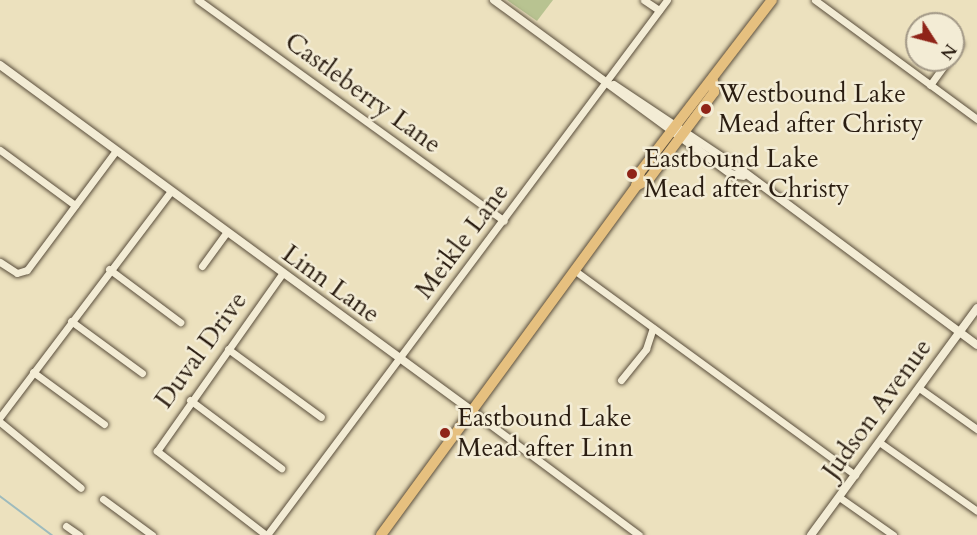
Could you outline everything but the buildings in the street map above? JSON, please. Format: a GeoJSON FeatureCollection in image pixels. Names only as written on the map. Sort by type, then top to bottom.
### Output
{"type":"FeatureCollection","features":[{"type":"Feature","properties":{"kind":"main road"},"geometry":{"type":"LineString","coordinates":[[381,535],[636,186],[640,172],[714,92],[713,81],[772,0]]}},
{"type":"Feature","properties":{"kind":"street","name":"Castleberry Lane"},"geometry":{"type":"LineString","coordinates":[[198,0],[504,220]]}},
{"type":"Feature","properties":{"kind":"street"},"geometry":{"type":"LineString","coordinates":[[494,0],[678,131],[735,177],[742,176],[977,345]]}},
{"type":"Feature","properties":{"kind":"street"},"geometry":{"type":"LineString","coordinates":[[644,0],[659,10]]}},
{"type":"Feature","properties":{"kind":"street","name":"Meikle Lane"},"geometry":{"type":"LineString","coordinates":[[267,535],[610,82],[667,0]]}},
{"type":"Feature","properties":{"kind":"street"},"geometry":{"type":"LineString","coordinates":[[815,0],[977,119]]}},
{"type":"Feature","properties":{"kind":"street","name":"Linn Lane"},"geometry":{"type":"LineString","coordinates":[[0,65],[115,152],[639,535]]}},
{"type":"Feature","properties":{"kind":"street"},"geometry":{"type":"LineString","coordinates":[[930,85],[939,72]]}},
{"type":"Feature","properties":{"kind":"street"},"geometry":{"type":"LineString","coordinates":[[0,150],[75,205]]}},
{"type":"Feature","properties":{"kind":"street"},"geometry":{"type":"LineString","coordinates":[[0,262],[20,273],[115,152]]}},
{"type":"Feature","properties":{"kind":"street"},"geometry":{"type":"LineString","coordinates":[[0,417],[109,269],[170,192]]}},
{"type":"Feature","properties":{"kind":"street"},"geometry":{"type":"LineString","coordinates":[[202,266],[226,233]]}},
{"type":"Feature","properties":{"kind":"street"},"geometry":{"type":"LineString","coordinates":[[109,269],[180,322]]}},
{"type":"Feature","properties":{"kind":"street"},"geometry":{"type":"LineString","coordinates":[[574,270],[855,475]]}},
{"type":"Feature","properties":{"kind":"street","name":"Duval Drive"},"geometry":{"type":"LineString","coordinates":[[267,535],[157,451],[190,400],[282,274]]}},
{"type":"Feature","properties":{"kind":"street","name":"Judson Avenue"},"geometry":{"type":"LineString","coordinates":[[811,535],[977,308]]}},
{"type":"Feature","properties":{"kind":"street"},"geometry":{"type":"LineString","coordinates":[[71,321],[142,373]]}},
{"type":"Feature","properties":{"kind":"street"},"geometry":{"type":"LineString","coordinates":[[621,380],[646,349],[653,328]]}},
{"type":"Feature","properties":{"kind":"street"},"geometry":{"type":"LineString","coordinates":[[228,349],[321,417]]}},
{"type":"Feature","properties":{"kind":"street"},"geometry":{"type":"LineString","coordinates":[[33,372],[104,424]]}},
{"type":"Feature","properties":{"kind":"street"},"geometry":{"type":"LineString","coordinates":[[919,388],[977,429]]}},
{"type":"Feature","properties":{"kind":"street"},"geometry":{"type":"LineString","coordinates":[[190,400],[281,468]]}},
{"type":"Feature","properties":{"kind":"street"},"geometry":{"type":"LineString","coordinates":[[0,422],[81,488]]}},
{"type":"Feature","properties":{"kind":"street"},"geometry":{"type":"LineString","coordinates":[[879,442],[977,511]]}},
{"type":"Feature","properties":{"kind":"street"},"geometry":{"type":"LineString","coordinates":[[839,497],[893,535]]}},
{"type":"Feature","properties":{"kind":"street"},"geometry":{"type":"LineString","coordinates":[[103,499],[152,535]]}},
{"type":"Feature","properties":{"kind":"street"},"geometry":{"type":"LineString","coordinates":[[66,526],[79,535]]}},
{"type":"Feature","properties":{"kind":"green space"},"geometry":{"type":"Polygon","coordinates":[[[507,0],[553,0],[537,21],[507,0]]]}},
{"type":"Feature","properties":{"kind":"waterway"},"geometry":{"type":"LineString","coordinates":[[0,496],[52,535]]}},
{"type":"Feature","properties":{"kind":"place","name":"Westbound Lake Mead after Christy"},"geometry":{"type":"Point","coordinates":[706,109]}},
{"type":"Feature","properties":{"kind":"place","name":"Eastbound Lake Mead after Christy"},"geometry":{"type":"Point","coordinates":[632,174]}},
{"type":"Feature","properties":{"kind":"place","name":"Eastbound Lake Mead after Linn"},"geometry":{"type":"Point","coordinates":[445,433]}}]}
